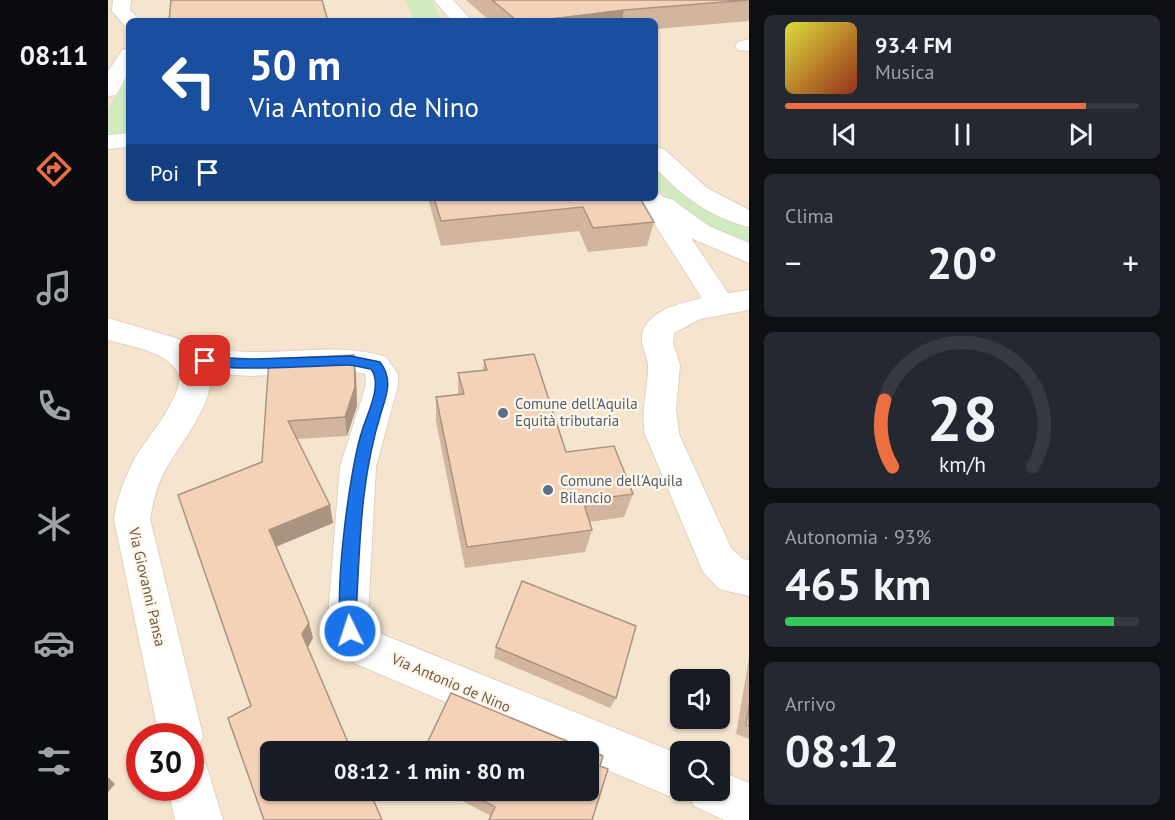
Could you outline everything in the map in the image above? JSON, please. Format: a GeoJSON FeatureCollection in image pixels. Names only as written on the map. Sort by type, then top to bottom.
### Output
{"type":"FeatureCollection","features":[{"type":"Feature","properties":{"kind":"street"},"geometry":{"type":"LineString","coordinates":[[122,0],[121,11],[128,18]]}},
{"type":"Feature","properties":{"kind":"street"},"geometry":{"type":"LineString","coordinates":[[443,0],[459,18]]}},
{"type":"Feature","properties":{"kind":"street"},"geometry":{"type":"LineString","coordinates":[[108,90],[126,59]]}},
{"type":"Feature","properties":{"kind":"street"},"geometry":{"type":"LineString","coordinates":[[108,142],[126,140]]}},
{"type":"Feature","properties":{"kind":"street"},"geometry":{"type":"LineString","coordinates":[[658,156],[681,181],[701,195],[723,209],[749,219]]}},
{"type":"Feature","properties":{"kind":"street"},"geometry":{"type":"LineString","coordinates":[[658,200],[700,232],[749,254]]}},
{"type":"Feature","properties":{"kind":"street"},"geometry":{"type":"LineString","coordinates":[[653,201],[735,303],[677,316],[664,323],[658,331],[657,337],[664,368],[657,416],[662,434],[717,560],[733,576],[749,578]]}},
{"type":"Feature","properties":{"kind":"street"},"geometry":{"type":"LineString","coordinates":[[108,329],[168,347],[191,365]]}},
{"type":"Feature","properties":{"kind":"street","name":"Via Antonio de Nino"},"geometry":{"type":"LineString","coordinates":[[191,365],[205,361],[251,364],[351,360],[375,365],[382,374],[382,385],[362,452],[356,482],[348,615],[348,624],[355,639],[369,649],[670,773]]}},
{"type":"Feature","properties":{"kind":"street","name":"Via Giovanni Pansa"},"geometry":{"type":"LineString","coordinates":[[178,723],[132,519],[135,500],[149,466],[186,408],[194,390],[196,380],[191,365]]}},
{"type":"Feature","properties":{"kind":"street"},"geometry":{"type":"LineString","coordinates":[[730,799],[749,807]]}},
{"type":"Feature","properties":{"kind":"street"},"geometry":{"type":"LineString","coordinates":[[195,801],[200,820]]}},
{"type":"Feature","properties":{"kind":"shaded area"},"geometry":{"type":"Polygon","coordinates":[[[108,0],[749,0],[749,820],[108,820],[108,0]]]}},
{"type":"Feature","properties":{"kind":"green space"},"geometry":{"type":"Polygon","coordinates":[[[405,0],[432,0],[441,18],[413,18],[405,0]]]}},
{"type":"Feature","properties":{"kind":"green space"},"geometry":{"type":"Polygon","coordinates":[[[126,79],[126,132],[108,134],[108,109],[126,79]]]}},
{"type":"Feature","properties":{"kind":"green space"},"geometry":{"type":"Polygon","coordinates":[[[658,161],[663,168],[749,226],[749,246],[699,222],[658,189],[658,161]]]}},
{"type":"Feature","properties":{"kind":"building"},"geometry":{"type":"Polygon","coordinates":[[[171,0],[322,0],[327,18],[169,18],[171,0]]]}},
{"type":"Feature","properties":{"kind":"building"},"geometry":{"type":"Polygon","coordinates":[[[492,0],[749,0],[624,10],[559,18],[513,18],[492,0]]]}},
{"type":"Feature","properties":{"kind":"building"},"geometry":{"type":"Polygon","coordinates":[[[435,201],[642,201],[654,222],[593,228],[583,207],[441,221],[435,201]]]}},
{"type":"Feature","properties":{"kind":"building"},"geometry":{"type":"Polygon","coordinates":[[[534,354],[566,452],[614,446],[633,494],[583,501],[592,530],[467,547],[436,397],[464,394],[458,373],[487,370],[484,360],[534,354]]]}},
{"type":"Feature","properties":{"kind":"building"},"geometry":{"type":"Polygon","coordinates":[[[354,355],[355,387],[345,417],[288,421],[330,505],[269,530],[309,623],[302,634],[347,741],[260,741],[260,801],[374,801],[382,820],[264,820],[228,718],[251,706],[178,495],[262,462],[269,359],[354,355]]]}},
{"type":"Feature","properties":{"kind":"building"},"geometry":{"type":"Polygon","coordinates":[[[522,581],[636,626],[616,698],[496,647],[522,581]]]}},
{"type":"Feature","properties":{"kind":"building"},"geometry":{"type":"Polygon","coordinates":[[[451,693],[567,741],[428,741],[451,693]]]}},
{"type":"Feature","properties":{"kind":"building"},"geometry":{"type":"Polygon","coordinates":[[[749,705],[749,726],[746,725],[749,705]]]}},
{"type":"Feature","properties":{"kind":"building"},"geometry":{"type":"Polygon","coordinates":[[[599,754],[603,756],[600,766],[608,769],[599,798],[599,754]]]}},
{"type":"Feature","properties":{"kind":"building"},"geometry":{"type":"Polygon","coordinates":[[[484,801],[598,801],[592,820],[489,820],[495,807],[484,801]]]}},
{"type":"Feature","properties":{"kind":"place","name":"Comune dell'Aquila Equità tributaria"},"geometry":{"type":"Point","coordinates":[503,413]}},
{"type":"Feature","properties":{"kind":"place","name":"Comune dell'Aquila Bilancio"},"geometry":{"type":"Point","coordinates":[548,490]}},
{"type":"Feature","properties":{"kind":"route"},"geometry":{"type":"LineString","coordinates":[[205,361],[251,364],[351,360],[375,365],[382,374],[382,389],[362,452],[356,482],[348,615],[350,631]]}}]}
